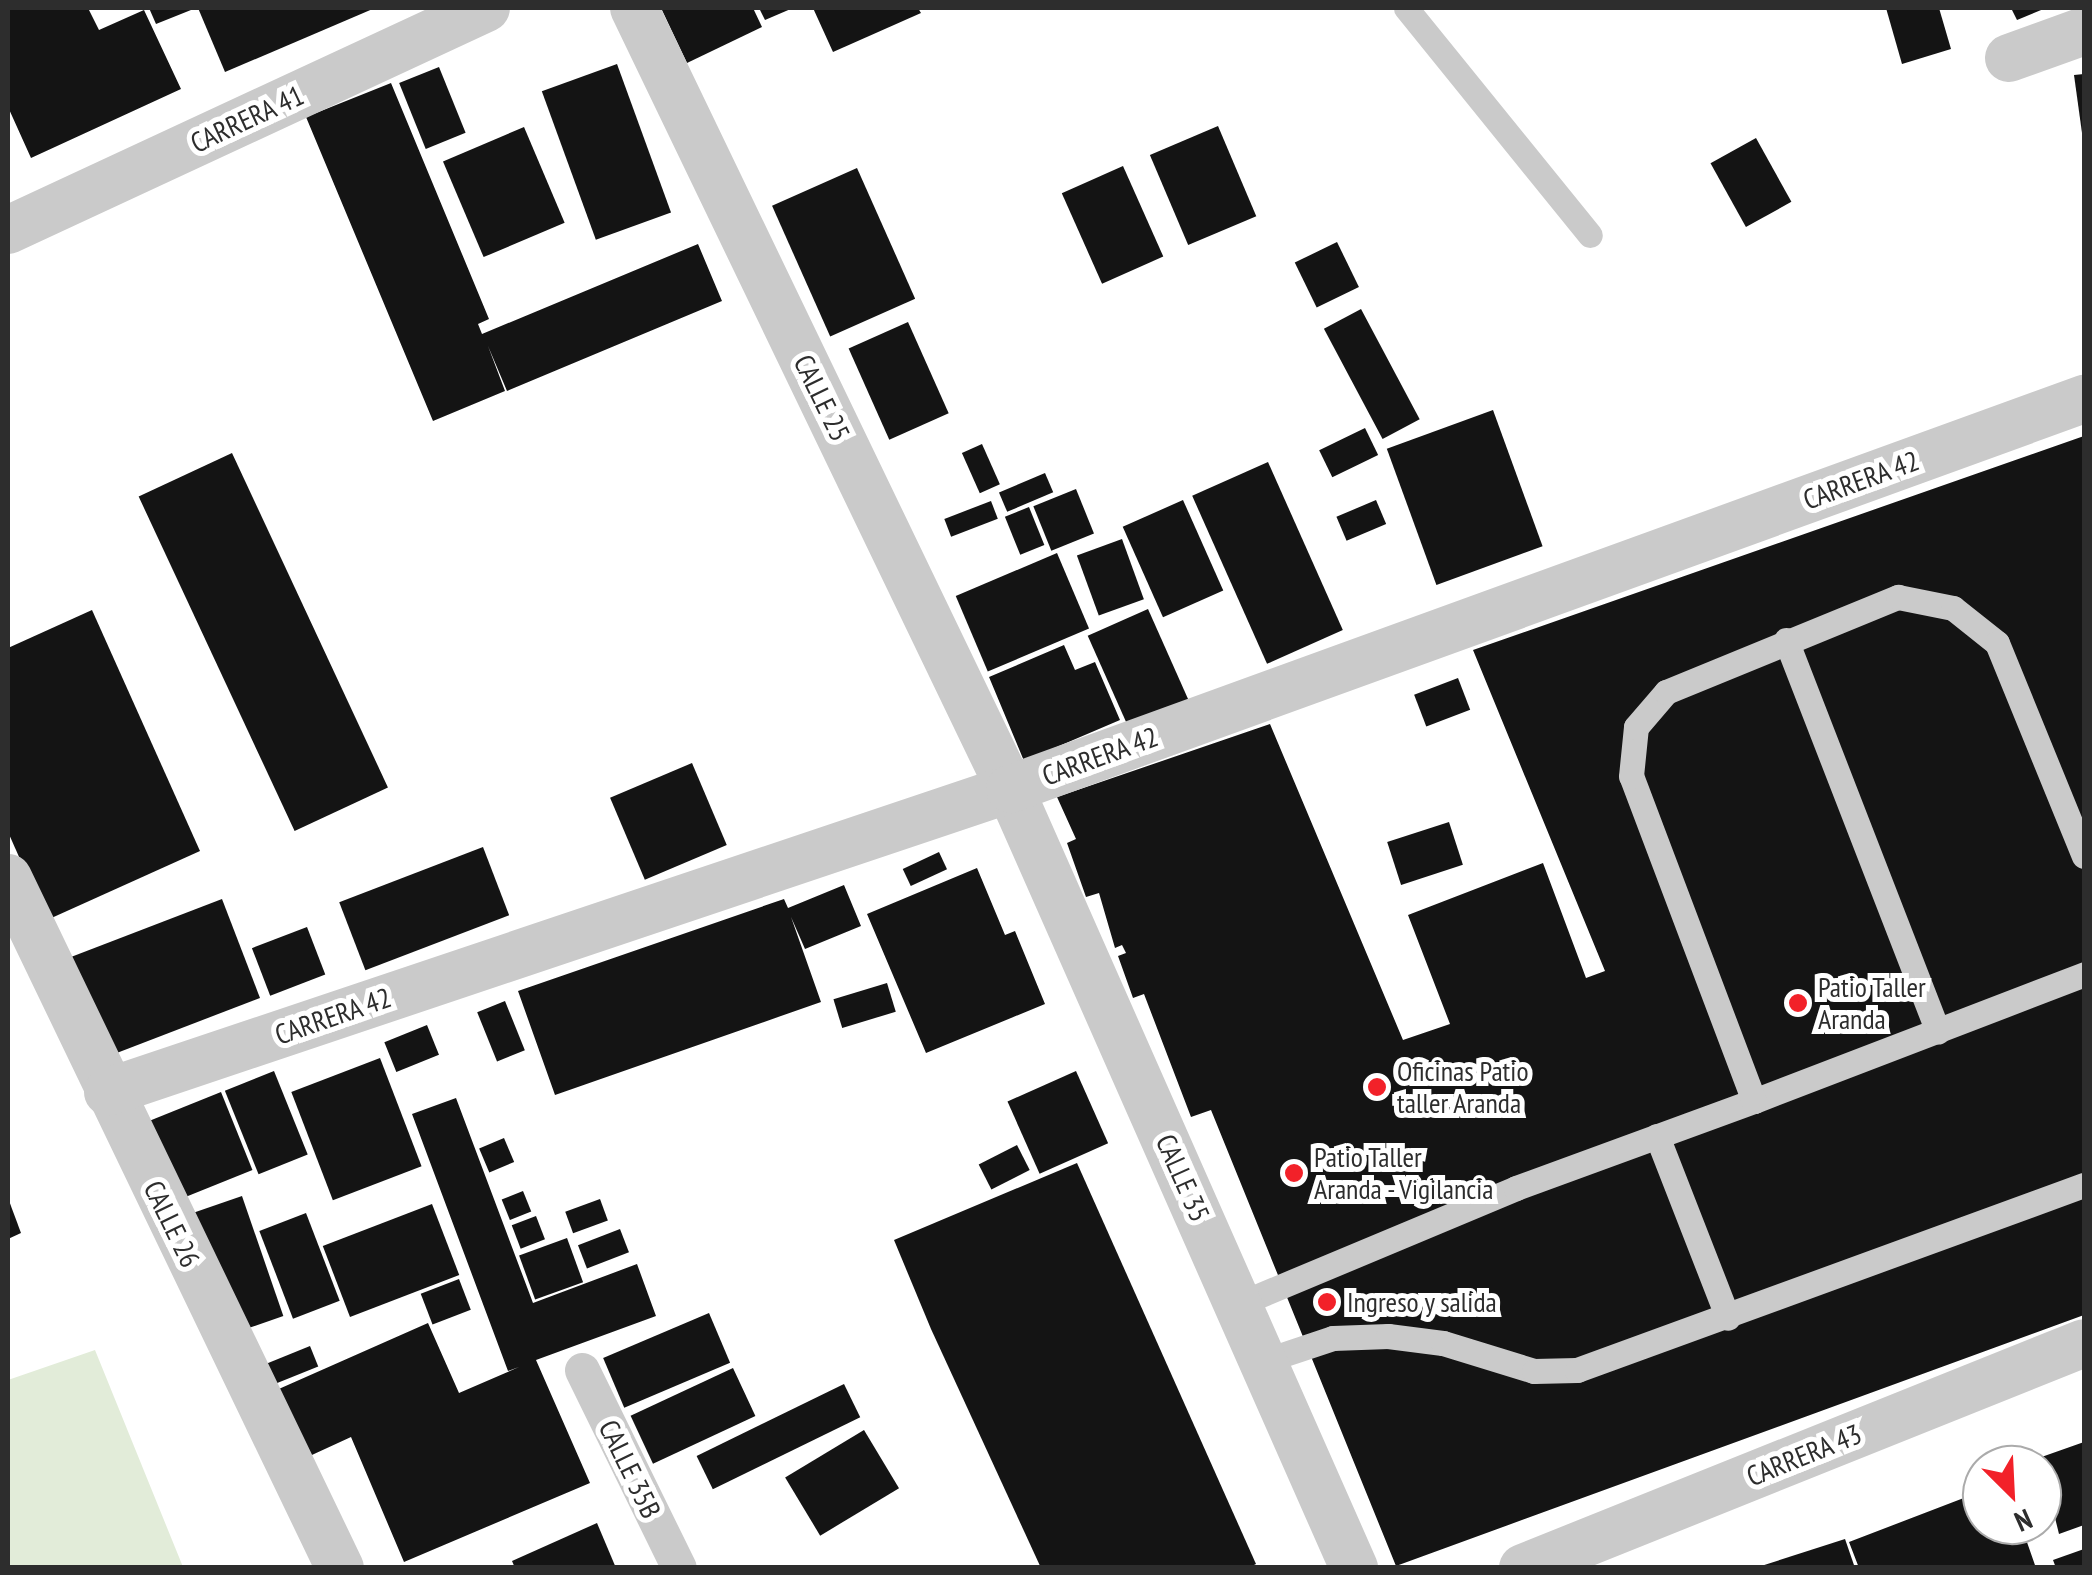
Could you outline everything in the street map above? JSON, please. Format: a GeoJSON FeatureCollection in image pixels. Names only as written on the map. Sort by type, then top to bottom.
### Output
{"type":"FeatureCollection","features":[{"type":"Feature","properties":{"kind":"street","name":"CARRERA 41"},"geometry":{"type":"LineString","coordinates":[[8,230],[486,8]]}},
{"type":"Feature","properties":{"kind":"street","name":"CALLE 25"},"geometry":{"type":"LineString","coordinates":[[634,8],[1010,789]]}},
{"type":"Feature","properties":{"kind":"street"},"geometry":{"type":"LineString","coordinates":[[2008,58],[2084,32]]}},
{"type":"Feature","properties":{"kind":"street","name":"CARRERA 42"},"geometry":{"type":"LineString","coordinates":[[108,1092],[1010,789],[2084,399]]}},
{"type":"Feature","properties":{"kind":"street","name":"CALLE 35"},"geometry":{"type":"LineString","coordinates":[[1010,789],[1354,1568]]}},
{"type":"Feature","properties":{"kind":"street","name":"CALLE 26"},"geometry":{"type":"LineString","coordinates":[[8,878],[340,1568]]}},
{"type":"Feature","properties":{"kind":"street","name":"CARRERA 43"},"geometry":{"type":"LineString","coordinates":[[1523,1568],[2084,1343]]}},
{"type":"Feature","properties":{"kind":"street","name":"CALLE 35B"},"geometry":{"type":"LineString","coordinates":[[582,1370],[678,1568]]}},
{"type":"Feature","properties":{"kind":"lane"},"geometry":{"type":"LineString","coordinates":[[1406,8],[1590,235]]}},
{"type":"Feature","properties":{"kind":"lane"},"geometry":{"type":"LineString","coordinates":[[1754,1101],[1637,794],[1629,754],[1636,727],[1656,698],[1786,640],[1898,597],[1936,601],[1969,617],[1996,644],[2084,856]]}},
{"type":"Feature","properties":{"kind":"lane"},"geometry":{"type":"LineString","coordinates":[[1786,640],[1938,1031]]}},
{"type":"Feature","properties":{"kind":"lane"},"geometry":{"type":"LineString","coordinates":[[1238,1304],[1657,1136],[2084,974]]}},
{"type":"Feature","properties":{"kind":"lane"},"geometry":{"type":"LineString","coordinates":[[1657,1136],[1728,1318]]}},
{"type":"Feature","properties":{"kind":"lane"},"geometry":{"type":"LineString","coordinates":[[1264,1361],[1333,1338],[1388,1336],[1443,1343],[1534,1372],[1562,1372],[1728,1318],[2084,1185]]}},
{"type":"Feature","properties":{"kind":"green space"},"geometry":{"type":"Polygon","coordinates":[[[95,1350],[183,1567],[8,1567],[8,1380],[95,1350]]]}},
{"type":"Feature","properties":{"kind":"building"},"geometry":{"type":"Polygon","coordinates":[[[8,8],[88,8],[99,30],[144,10],[181,89],[31,158],[8,107],[8,8]]]}},
{"type":"Feature","properties":{"kind":"building"},"geometry":{"type":"Polygon","coordinates":[[[149,8],[196,8],[156,24],[149,8]]]}},
{"type":"Feature","properties":{"kind":"building"},"geometry":{"type":"Polygon","coordinates":[[[198,8],[375,8],[225,72],[198,8]]]}},
{"type":"Feature","properties":{"kind":"building"},"geometry":{"type":"Polygon","coordinates":[[[661,8],[753,8],[762,27],[687,63],[661,8]]]}},
{"type":"Feature","properties":{"kind":"building"},"geometry":{"type":"Polygon","coordinates":[[[759,8],[793,8],[765,20],[759,8]]]}},
{"type":"Feature","properties":{"kind":"building"},"geometry":{"type":"Polygon","coordinates":[[[813,8],[918,8],[921,13],[833,52],[813,8]]]}},
{"type":"Feature","properties":{"kind":"building"},"geometry":{"type":"Polygon","coordinates":[[[1886,8],[1939,8],[1951,49],[1902,64],[1886,8]]]}},
{"type":"Feature","properties":{"kind":"building"},"geometry":{"type":"Polygon","coordinates":[[[2011,8],[2046,8],[2017,20],[2011,8]]]}},
{"type":"Feature","properties":{"kind":"building"},"geometry":{"type":"Polygon","coordinates":[[[617,64],[671,212],[596,240],[542,91],[617,64]]]}},
{"type":"Feature","properties":{"kind":"building"},"geometry":{"type":"Polygon","coordinates":[[[439,67],[466,133],[426,149],[399,83],[439,67]]]}},
{"type":"Feature","properties":{"kind":"building"},"geometry":{"type":"Polygon","coordinates":[[[2084,74],[2084,133],[2082,133],[2074,75],[2084,74]]]}},
{"type":"Feature","properties":{"kind":"building"},"geometry":{"type":"Polygon","coordinates":[[[391,83],[489,319],[478,324],[482,334],[698,244],[722,301],[507,391],[488,346],[505,391],[433,421],[306,117],[391,83]]]}},
{"type":"Feature","properties":{"kind":"building"},"geometry":{"type":"Polygon","coordinates":[[[1218,126],[1256,216],[1188,245],[1150,155],[1218,126]]]}},
{"type":"Feature","properties":{"kind":"building"},"geometry":{"type":"Polygon","coordinates":[[[524,127],[565,223],[484,257],[443,161],[524,127]]]}},
{"type":"Feature","properties":{"kind":"building"},"geometry":{"type":"Polygon","coordinates":[[[1756,138],[1791,202],[1746,227],[1711,163],[1756,138]]]}},
{"type":"Feature","properties":{"kind":"building"},"geometry":{"type":"Polygon","coordinates":[[[1123,166],[1163,256],[1102,284],[1062,193],[1123,166]]]}},
{"type":"Feature","properties":{"kind":"building"},"geometry":{"type":"Polygon","coordinates":[[[857,168],[915,299],[830,336],[772,206],[857,168]]]}},
{"type":"Feature","properties":{"kind":"building"},"geometry":{"type":"Polygon","coordinates":[[[1337,242],[1359,287],[1317,308],[1295,263],[1337,242]]]}},
{"type":"Feature","properties":{"kind":"building"},"geometry":{"type":"Polygon","coordinates":[[[1361,309],[1420,419],[1383,439],[1324,329],[1361,309]]]}},
{"type":"Feature","properties":{"kind":"building"},"geometry":{"type":"Polygon","coordinates":[[[908,322],[949,413],[889,440],[849,348],[908,322]]]}},
{"type":"Feature","properties":{"kind":"building"},"geometry":{"type":"Polygon","coordinates":[[[1493,410],[1543,546],[1436,585],[1387,449],[1493,410]]]}},
{"type":"Feature","properties":{"kind":"building"},"geometry":{"type":"Polygon","coordinates":[[[1365,428],[1378,455],[1332,477],[1319,450],[1365,428]]]}},
{"type":"Feature","properties":{"kind":"building","name":"Patio Taller Aranda"},"geometry":{"type":"Polygon","coordinates":[[[2084,436],[2084,1315],[1396,1566],[1211,1110],[1191,1117],[1144,994],[1133,998],[1118,956],[1126,953],[1122,945],[1115,948],[1099,893],[1086,897],[1067,843],[1076,839],[1057,797],[1270,724],[1403,1040],[1450,1024],[1408,915],[1543,863],[1586,978],[1605,971],[1473,650],[2084,436]]]}},
{"type":"Feature","properties":{"kind":"building"},"geometry":{"type":"Polygon","coordinates":[[[982,444],[1000,484],[980,493],[962,453],[982,444]]]}},
{"type":"Feature","properties":{"kind":"building"},"geometry":{"type":"Polygon","coordinates":[[[232,453],[388,787],[295,831],[139,497],[232,453]]]}},
{"type":"Feature","properties":{"kind":"building"},"geometry":{"type":"Polygon","coordinates":[[[1268,462],[1343,630],[1267,664],[1192,496],[1268,462]]]}},
{"type":"Feature","properties":{"kind":"building"},"geometry":{"type":"Polygon","coordinates":[[[1045,473],[1053,492],[1007,512],[999,493],[1045,473]]]}},
{"type":"Feature","properties":{"kind":"building"},"geometry":{"type":"Polygon","coordinates":[[[1076,489],[1094,534],[1051,551],[1033,506],[1076,489]]]}},
{"type":"Feature","properties":{"kind":"building"},"geometry":{"type":"Polygon","coordinates":[[[1183,500],[1223,590],[1163,617],[1123,527],[1183,500]]]}},
{"type":"Feature","properties":{"kind":"building"},"geometry":{"type":"Polygon","coordinates":[[[1376,500],[1386,524],[1347,541],[1336,517],[1376,500]]]}},
{"type":"Feature","properties":{"kind":"building"},"geometry":{"type":"Polygon","coordinates":[[[991,501],[998,519],[951,537],[944,519],[991,501]]]}},
{"type":"Feature","properties":{"kind":"building"},"geometry":{"type":"Polygon","coordinates":[[[1029,507],[1044,545],[1020,555],[1005,517],[1029,507]]]}},
{"type":"Feature","properties":{"kind":"building"},"geometry":{"type":"Polygon","coordinates":[[[1122,539],[1144,599],[1099,616],[1077,555],[1122,539]]]}},
{"type":"Feature","properties":{"kind":"building"},"geometry":{"type":"Polygon","coordinates":[[[1057,553],[1089,628],[988,671],[956,596],[1057,553]]]}},
{"type":"Feature","properties":{"kind":"building"},"geometry":{"type":"Polygon","coordinates":[[[1148,609],[1188,699],[1128,726],[1088,636],[1148,609]]]}},
{"type":"Feature","properties":{"kind":"building"},"geometry":{"type":"Polygon","coordinates":[[[92,610],[200,851],[47,920],[8,832],[8,648],[92,610]]]}},
{"type":"Feature","properties":{"kind":"building"},"geometry":{"type":"Polygon","coordinates":[[[1064,645],[1075,670],[1095,662],[1120,720],[1024,761],[989,677],[1064,645]]]}},
{"type":"Feature","properties":{"kind":"building"},"geometry":{"type":"Polygon","coordinates":[[[1458,678],[1470,710],[1426,727],[1414,695],[1458,678]]]}},
{"type":"Feature","properties":{"kind":"building"},"geometry":{"type":"Polygon","coordinates":[[[692,763],[727,845],[645,880],[610,798],[692,763]]]}},
{"type":"Feature","properties":{"kind":"building"},"geometry":{"type":"Polygon","coordinates":[[[1449,822],[1463,865],[1401,885],[1387,842],[1449,822]]]}},
{"type":"Feature","properties":{"kind":"building"},"geometry":{"type":"Polygon","coordinates":[[[483,847],[509,915],[365,970],[339,902],[483,847]]]}},
{"type":"Feature","properties":{"kind":"building"},"geometry":{"type":"Polygon","coordinates":[[[939,852],[947,869],[911,886],[903,869],[939,852]]]}},
{"type":"Feature","properties":{"kind":"building"},"geometry":{"type":"Polygon","coordinates":[[[977,868],[1005,935],[1015,931],[1045,1004],[926,1053],[867,914],[977,868]]]}},
{"type":"Feature","properties":{"kind":"building"},"geometry":{"type":"Polygon","coordinates":[[[844,885],[861,926],[805,949],[791,917],[821,1002],[555,1095],[518,991],[784,899],[788,908],[844,885]]]}},
{"type":"Feature","properties":{"kind":"building"},"geometry":{"type":"Polygon","coordinates":[[[222,899],[260,998],[97,1061],[59,962],[222,899]]]}},
{"type":"Feature","properties":{"kind":"building"},"geometry":{"type":"Polygon","coordinates":[[[307,927],[325,975],[270,996],[252,948],[307,927]]]}},
{"type":"Feature","properties":{"kind":"building"},"geometry":{"type":"Polygon","coordinates":[[[887,983],[896,1012],[842,1028],[833,999],[887,983]]]}},
{"type":"Feature","properties":{"kind":"building"},"geometry":{"type":"Polygon","coordinates":[[[505,1001],[525,1050],[497,1061],[477,1012],[505,1001]]]}},
{"type":"Feature","properties":{"kind":"building"},"geometry":{"type":"Polygon","coordinates":[[[427,1025],[439,1055],[396,1072],[384,1042],[427,1025]]]}},
{"type":"Feature","properties":{"kind":"building"},"geometry":{"type":"Polygon","coordinates":[[[380,1058],[422,1166],[333,1200],[291,1092],[380,1058]]]}},
{"type":"Feature","properties":{"kind":"building"},"geometry":{"type":"Polygon","coordinates":[[[274,1071],[308,1154],[259,1174],[225,1091],[274,1071]]]}},
{"type":"Feature","properties":{"kind":"building"},"geometry":{"type":"Polygon","coordinates":[[[1076,1071],[1108,1143],[1040,1174],[1007,1102],[1076,1071]]]}},
{"type":"Feature","properties":{"kind":"building"},"geometry":{"type":"Polygon","coordinates":[[[221,1092],[252,1170],[170,1203],[138,1125],[221,1092]]]}},
{"type":"Feature","properties":{"kind":"building"},"geometry":{"type":"Polygon","coordinates":[[[456,1098],[533,1303],[637,1264],[656,1316],[536,1360],[590,1483],[404,1562],[351,1437],[301,1460],[272,1392],[428,1323],[459,1393],[519,1367],[508,1371],[412,1114],[456,1098]]]}},
{"type":"Feature","properties":{"kind":"building"},"geometry":{"type":"Polygon","coordinates":[[[504,1138],[514,1162],[489,1172],[479,1149],[504,1138]]]}},
{"type":"Feature","properties":{"kind":"building"},"geometry":{"type":"Polygon","coordinates":[[[1017,1145],[1030,1170],[991,1189],[979,1165],[1017,1145]]]}},
{"type":"Feature","properties":{"kind":"building"},"geometry":{"type":"Polygon","coordinates":[[[1077,1163],[1256,1564],[1248,1568],[1041,1568],[931,1329],[894,1240],[1077,1163]]]}},
{"type":"Feature","properties":{"kind":"building"},"geometry":{"type":"Polygon","coordinates":[[[523,1191],[531,1211],[510,1220],[502,1200],[523,1191]]]}},
{"type":"Feature","properties":{"kind":"building"},"geometry":{"type":"Polygon","coordinates":[[[242,1196],[283,1316],[228,1335],[186,1215],[242,1196]]]}},
{"type":"Feature","properties":{"kind":"building"},"geometry":{"type":"Polygon","coordinates":[[[8,1198],[21,1233],[8,1239],[8,1198]]]}},
{"type":"Feature","properties":{"kind":"building"},"geometry":{"type":"Polygon","coordinates":[[[600,1199],[608,1221],[573,1233],[565,1212],[600,1199]]]}},
{"type":"Feature","properties":{"kind":"building"},"geometry":{"type":"Polygon","coordinates":[[[432,1204],[459,1275],[350,1317],[323,1246],[432,1204]]]}},
{"type":"Feature","properties":{"kind":"building"},"geometry":{"type":"Polygon","coordinates":[[[306,1213],[340,1301],[293,1319],[259,1231],[306,1213]]]}},
{"type":"Feature","properties":{"kind":"building"},"geometry":{"type":"Polygon","coordinates":[[[536,1216],[545,1239],[521,1249],[512,1225],[536,1216]]]}},
{"type":"Feature","properties":{"kind":"building"},"geometry":{"type":"Polygon","coordinates":[[[620,1229],[629,1252],[587,1268],[578,1245],[620,1229]]]}},
{"type":"Feature","properties":{"kind":"building"},"geometry":{"type":"Polygon","coordinates":[[[567,1238],[583,1282],[535,1300],[519,1255],[567,1238]]]}},
{"type":"Feature","properties":{"kind":"building"},"geometry":{"type":"Polygon","coordinates":[[[459,1279],[471,1310],[433,1325],[421,1294],[459,1279]]]}},
{"type":"Feature","properties":{"kind":"building"},"geometry":{"type":"Polygon","coordinates":[[[709,1313],[730,1363],[624,1408],[603,1358],[709,1313]]]}},
{"type":"Feature","properties":{"kind":"building"},"geometry":{"type":"Polygon","coordinates":[[[310,1346],[318,1366],[258,1391],[250,1370],[310,1346]]]}},
{"type":"Feature","properties":{"kind":"building"},"geometry":{"type":"Polygon","coordinates":[[[733,1368],[755,1416],[653,1464],[631,1416],[733,1368]]]}},
{"type":"Feature","properties":{"kind":"building"},"geometry":{"type":"Polygon","coordinates":[[[844,1384],[860,1417],[713,1489],[697,1456],[844,1384]]]}},
{"type":"Feature","properties":{"kind":"building"},"geometry":{"type":"Polygon","coordinates":[[[864,1430],[899,1488],[820,1536],[785,1477],[864,1430]]]}},
{"type":"Feature","properties":{"kind":"building"},"geometry":{"type":"Polygon","coordinates":[[[2084,1442],[2084,1525],[2062,1533],[2062,1450],[2084,1442]]]}},
{"type":"Feature","properties":{"kind":"building"},"geometry":{"type":"Polygon","coordinates":[[[1962,1499],[1962,1545],[2028,1545],[2036,1568],[1859,1568],[1849,1542],[1962,1499]]]}},
{"type":"Feature","properties":{"kind":"building"},"geometry":{"type":"Polygon","coordinates":[[[597,1523],[616,1568],[515,1568],[512,1561],[597,1523]]]}},
{"type":"Feature","properties":{"kind":"building"},"geometry":{"type":"Polygon","coordinates":[[[1845,1539],[1855,1568],[1758,1568],[1758,1567],[1845,1539]]]}},
{"type":"Feature","properties":{"kind":"building"},"geometry":{"type":"Polygon","coordinates":[[[2084,1549],[2084,1568],[2056,1568],[2053,1560],[2084,1549]]]}},
{"type":"Feature","properties":{"kind":"place","name":"Patio Taller Aranda"},"geometry":{"type":"Point","coordinates":[1798,1003]}},
{"type":"Feature","properties":{"kind":"place","name":"Oficinas Patio taller Aranda"},"geometry":{"type":"Point","coordinates":[1377,1087]}},
{"type":"Feature","properties":{"kind":"place","name":"Patio Taller Aranda - Vigilancia"},"geometry":{"type":"Point","coordinates":[1294,1173]}},
{"type":"Feature","properties":{"kind":"place","name":"Ingreso y salida"},"geometry":{"type":"Point","coordinates":[1327,1302]}}]}
